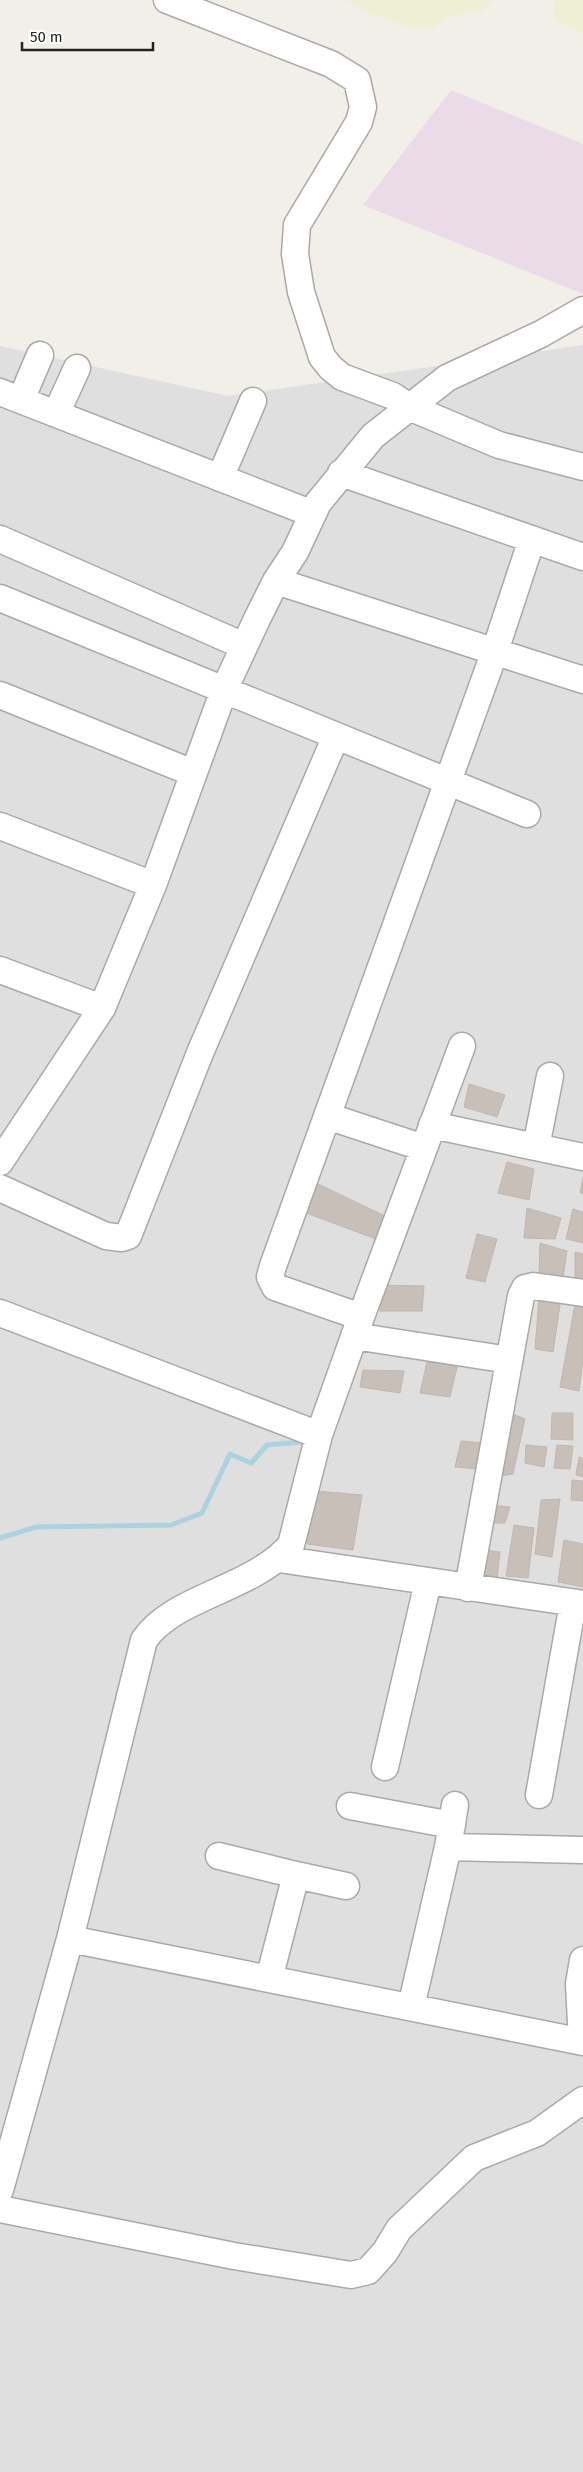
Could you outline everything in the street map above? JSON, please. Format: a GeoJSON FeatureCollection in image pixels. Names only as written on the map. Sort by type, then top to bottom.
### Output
{"type":"FeatureCollection","features":[{"type":"Feature","properties":{"kind":"street"},"geometry":{"type":"LineString","coordinates":[[167,0],[331,64],[346,71],[357,80],[363,107],[359,122],[297,225],[297,264],[301,292],[322,356],[331,368],[342,377],[393,396],[409,408],[499,445],[583,467]]}},
{"type":"Feature","properties":{"kind":"street"},"geometry":{"type":"LineString","coordinates":[[0,1162],[102,1008],[153,885],[224,690],[276,581],[295,552],[318,503],[373,436],[447,378],[540,334],[583,310]]}},
{"type":"Feature","properties":{"kind":"street"},"geometry":{"type":"LineString","coordinates":[[40,355],[10,396],[313,514]]}},
{"type":"Feature","properties":{"kind":"street"},"geometry":{"type":"LineString","coordinates":[[56,414],[77,368]]}},
{"type":"Feature","properties":{"kind":"street"},"geometry":{"type":"LineString","coordinates":[[220,478],[254,401]]}},
{"type":"Feature","properties":{"kind":"street"},"geometry":{"type":"LineString","coordinates":[[341,473],[583,557]]}},
{"type":"Feature","properties":{"kind":"street"},"geometry":{"type":"LineString","coordinates":[[0,539],[244,646]]}},
{"type":"Feature","properties":{"kind":"street"},"geometry":{"type":"LineString","coordinates":[[509,1360],[358,1326],[275,1287],[270,1278],[495,650],[532,539]]}},
{"type":"Feature","properties":{"kind":"street"},"geometry":{"type":"LineString","coordinates":[[276,581],[495,650],[583,680]]}},
{"type":"Feature","properties":{"kind":"street"},"geometry":{"type":"LineString","coordinates":[[0,598],[527,814]]}},
{"type":"Feature","properties":{"kind":"street"},"geometry":{"type":"LineString","coordinates":[[0,695],[193,773]]}},
{"type":"Feature","properties":{"kind":"street"},"geometry":{"type":"LineString","coordinates":[[0,1188],[106,1236],[122,1238],[128,1236],[200,1053],[336,736]]}},
{"type":"Feature","properties":{"kind":"street"},"geometry":{"type":"LineString","coordinates":[[0,826],[153,885]]}},
{"type":"Feature","properties":{"kind":"street"},"geometry":{"type":"LineString","coordinates":[[0,970],[102,1008]]}},
{"type":"Feature","properties":{"kind":"street"},"geometry":{"type":"LineString","coordinates":[[0,2190],[70,1939],[144,1640],[152,1629],[189,1606],[257,1574],[279,1559],[290,1545],[319,1436],[462,1046]]}},
{"type":"Feature","properties":{"kind":"street"},"geometry":{"type":"LineString","coordinates":[[536,1147],[550,1076]]}},
{"type":"Feature","properties":{"kind":"street"},"geometry":{"type":"LineString","coordinates":[[327,1116],[428,1137],[536,1147],[583,1157]]}},
{"type":"Feature","properties":{"kind":"street"},"geometry":{"type":"LineString","coordinates":[[468,1588],[521,1296],[525,1288],[533,1286],[583,1294]]}},
{"type":"Feature","properties":{"kind":"street"},"geometry":{"type":"LineString","coordinates":[[0,1313],[319,1436]]}},
{"type":"Feature","properties":{"kind":"street"},"geometry":{"type":"LineString","coordinates":[[279,1559],[578,1604],[539,1795]]}},
{"type":"Feature","properties":{"kind":"street"},"geometry":{"type":"LineString","coordinates":[[385,1767],[428,1582]]}},
{"type":"Feature","properties":{"kind":"street"},"geometry":{"type":"LineString","coordinates":[[350,1806],[583,1850]]}},
{"type":"Feature","properties":{"kind":"street"},"geometry":{"type":"LineString","coordinates":[[411,2007],[452,1826]]}},
{"type":"Feature","properties":{"kind":"street"},"geometry":{"type":"LineString","coordinates":[[219,1856],[346,1886]]}},
{"type":"Feature","properties":{"kind":"street"},"geometry":{"type":"LineString","coordinates":[[269,1979],[296,1875]]}},
{"type":"Feature","properties":{"kind":"street"},"geometry":{"type":"LineString","coordinates":[[70,1939],[583,2042],[579,1984],[583,1960]]}},
{"type":"Feature","properties":{"kind":"street"},"geometry":{"type":"LineString","coordinates":[[0,2209],[234,2256],[350,2275],[368,2271],[384,2252],[399,2229],[474,2158],[537,2133],[583,2100]]}},
{"type":"Feature","properties":{"kind":"shaded area"},"geometry":{"type":"Polygon","coordinates":[[[451,90],[583,144],[583,294],[363,205],[451,90]]]}},
{"type":"Feature","properties":{"kind":"shaded area"},"geometry":{"type":"Polygon","coordinates":[[[583,345],[583,2472],[0,2472],[0,346],[228,396],[583,345]]]}},
{"type":"Feature","properties":{"kind":"green space"},"geometry":{"type":"Polygon","coordinates":[[[345,0],[493,0],[483,11],[452,15],[431,29],[416,30],[364,11],[345,0]]]}},
{"type":"Feature","properties":{"kind":"green space"},"geometry":{"type":"Polygon","coordinates":[[[555,0],[583,0],[583,33],[559,23],[553,16],[555,0]]]}},
{"type":"Feature","properties":{"kind":"building"},"geometry":{"type":"Polygon","coordinates":[[[469,1084],[505,1095],[497,1117],[464,1107],[469,1084]]]}},
{"type":"Feature","properties":{"kind":"building"},"geometry":{"type":"Polygon","coordinates":[[[507,1162],[534,1169],[529,1200],[498,1193],[507,1162]]]}},
{"type":"Feature","properties":{"kind":"building"},"geometry":{"type":"Polygon","coordinates":[[[583,1178],[583,1193],[580,1193],[583,1178]]]}},
{"type":"Feature","properties":{"kind":"building"},"geometry":{"type":"Polygon","coordinates":[[[316,1183],[385,1216],[376,1239],[306,1213],[316,1183]]]}},
{"type":"Feature","properties":{"kind":"building"},"geometry":{"type":"Polygon","coordinates":[[[527,1208],[561,1218],[555,1239],[524,1238],[527,1208]]]}},
{"type":"Feature","properties":{"kind":"building"},"geometry":{"type":"Polygon","coordinates":[[[573,1209],[583,1212],[583,1243],[566,1239],[573,1209]]]}},
{"type":"Feature","properties":{"kind":"building"},"geometry":{"type":"Polygon","coordinates":[[[477,1234],[497,1239],[485,1282],[466,1278],[477,1234]]]}},
{"type":"Feature","properties":{"kind":"building"},"geometry":{"type":"Polygon","coordinates":[[[540,1243],[567,1251],[563,1278],[539,1274],[540,1243]]]}},
{"type":"Feature","properties":{"kind":"building"},"geometry":{"type":"Polygon","coordinates":[[[575,1252],[583,1254],[583,1286],[575,1285],[575,1252]]]}},
{"type":"Feature","properties":{"kind":"building"},"geometry":{"type":"Polygon","coordinates":[[[380,1285],[424,1286],[422,1311],[380,1311],[380,1285]]]}},
{"type":"Feature","properties":{"kind":"building"},"geometry":{"type":"Polygon","coordinates":[[[539,1298],[560,1305],[553,1352],[535,1349],[539,1298]]]}},
{"type":"Feature","properties":{"kind":"building"},"geometry":{"type":"Polygon","coordinates":[[[575,1304],[583,1305],[583,1360],[579,1391],[560,1387],[575,1304]]]}},
{"type":"Feature","properties":{"kind":"building"},"geometry":{"type":"Polygon","coordinates":[[[429,1353],[459,1359],[450,1397],[420,1393],[429,1353]]]}},
{"type":"Feature","properties":{"kind":"building"},"geometry":{"type":"Polygon","coordinates":[[[363,1370],[404,1371],[400,1393],[360,1387],[363,1370]]]}},
{"type":"Feature","properties":{"kind":"building"},"geometry":{"type":"Polygon","coordinates":[[[508,1412],[525,1419],[513,1474],[494,1477],[508,1412]]]}},
{"type":"Feature","properties":{"kind":"building"},"geometry":{"type":"Polygon","coordinates":[[[552,1413],[573,1413],[573,1440],[551,1439],[552,1413]]]}},
{"type":"Feature","properties":{"kind":"building"},"geometry":{"type":"Polygon","coordinates":[[[461,1441],[484,1443],[478,1469],[455,1467],[461,1441]]]}},
{"type":"Feature","properties":{"kind":"building"},"geometry":{"type":"Polygon","coordinates":[[[526,1445],[547,1447],[544,1467],[525,1463],[526,1445]]]}},
{"type":"Feature","properties":{"kind":"building"},"geometry":{"type":"Polygon","coordinates":[[[557,1445],[573,1446],[570,1469],[554,1468],[557,1445]]]}},
{"type":"Feature","properties":{"kind":"building"},"geometry":{"type":"Polygon","coordinates":[[[579,1457],[583,1458],[583,1477],[576,1475],[579,1457]]]}},
{"type":"Feature","properties":{"kind":"building"},"geometry":{"type":"Polygon","coordinates":[[[572,1480],[583,1481],[583,1501],[571,1500],[572,1480]]]}},
{"type":"Feature","properties":{"kind":"building"},"geometry":{"type":"Polygon","coordinates":[[[316,1491],[362,1495],[353,1550],[307,1544],[316,1491]]]}},
{"type":"Feature","properties":{"kind":"building"},"geometry":{"type":"Polygon","coordinates":[[[560,1499],[552,1557],[535,1554],[541,1500],[560,1499]]]}},
{"type":"Feature","properties":{"kind":"building"},"geometry":{"type":"Polygon","coordinates":[[[492,1505],[510,1507],[505,1523],[492,1523],[492,1505]]]}},
{"type":"Feature","properties":{"kind":"building"},"geometry":{"type":"Polygon","coordinates":[[[514,1525],[534,1528],[528,1578],[506,1576],[514,1525]]]}},
{"type":"Feature","properties":{"kind":"building"},"geometry":{"type":"Polygon","coordinates":[[[564,1540],[583,1544],[583,1587],[558,1582],[564,1540]]]}},
{"type":"Feature","properties":{"kind":"building"},"geometry":{"type":"Polygon","coordinates":[[[484,1550],[500,1552],[497,1578],[480,1575],[484,1550]]]}},
{"type":"Feature","properties":{"kind":"waterway"},"geometry":{"type":"LineString","coordinates":[[0,1538],[36,1527],[171,1525],[202,1513],[230,1454],[251,1463],[267,1445],[302,1442]]}}]}
